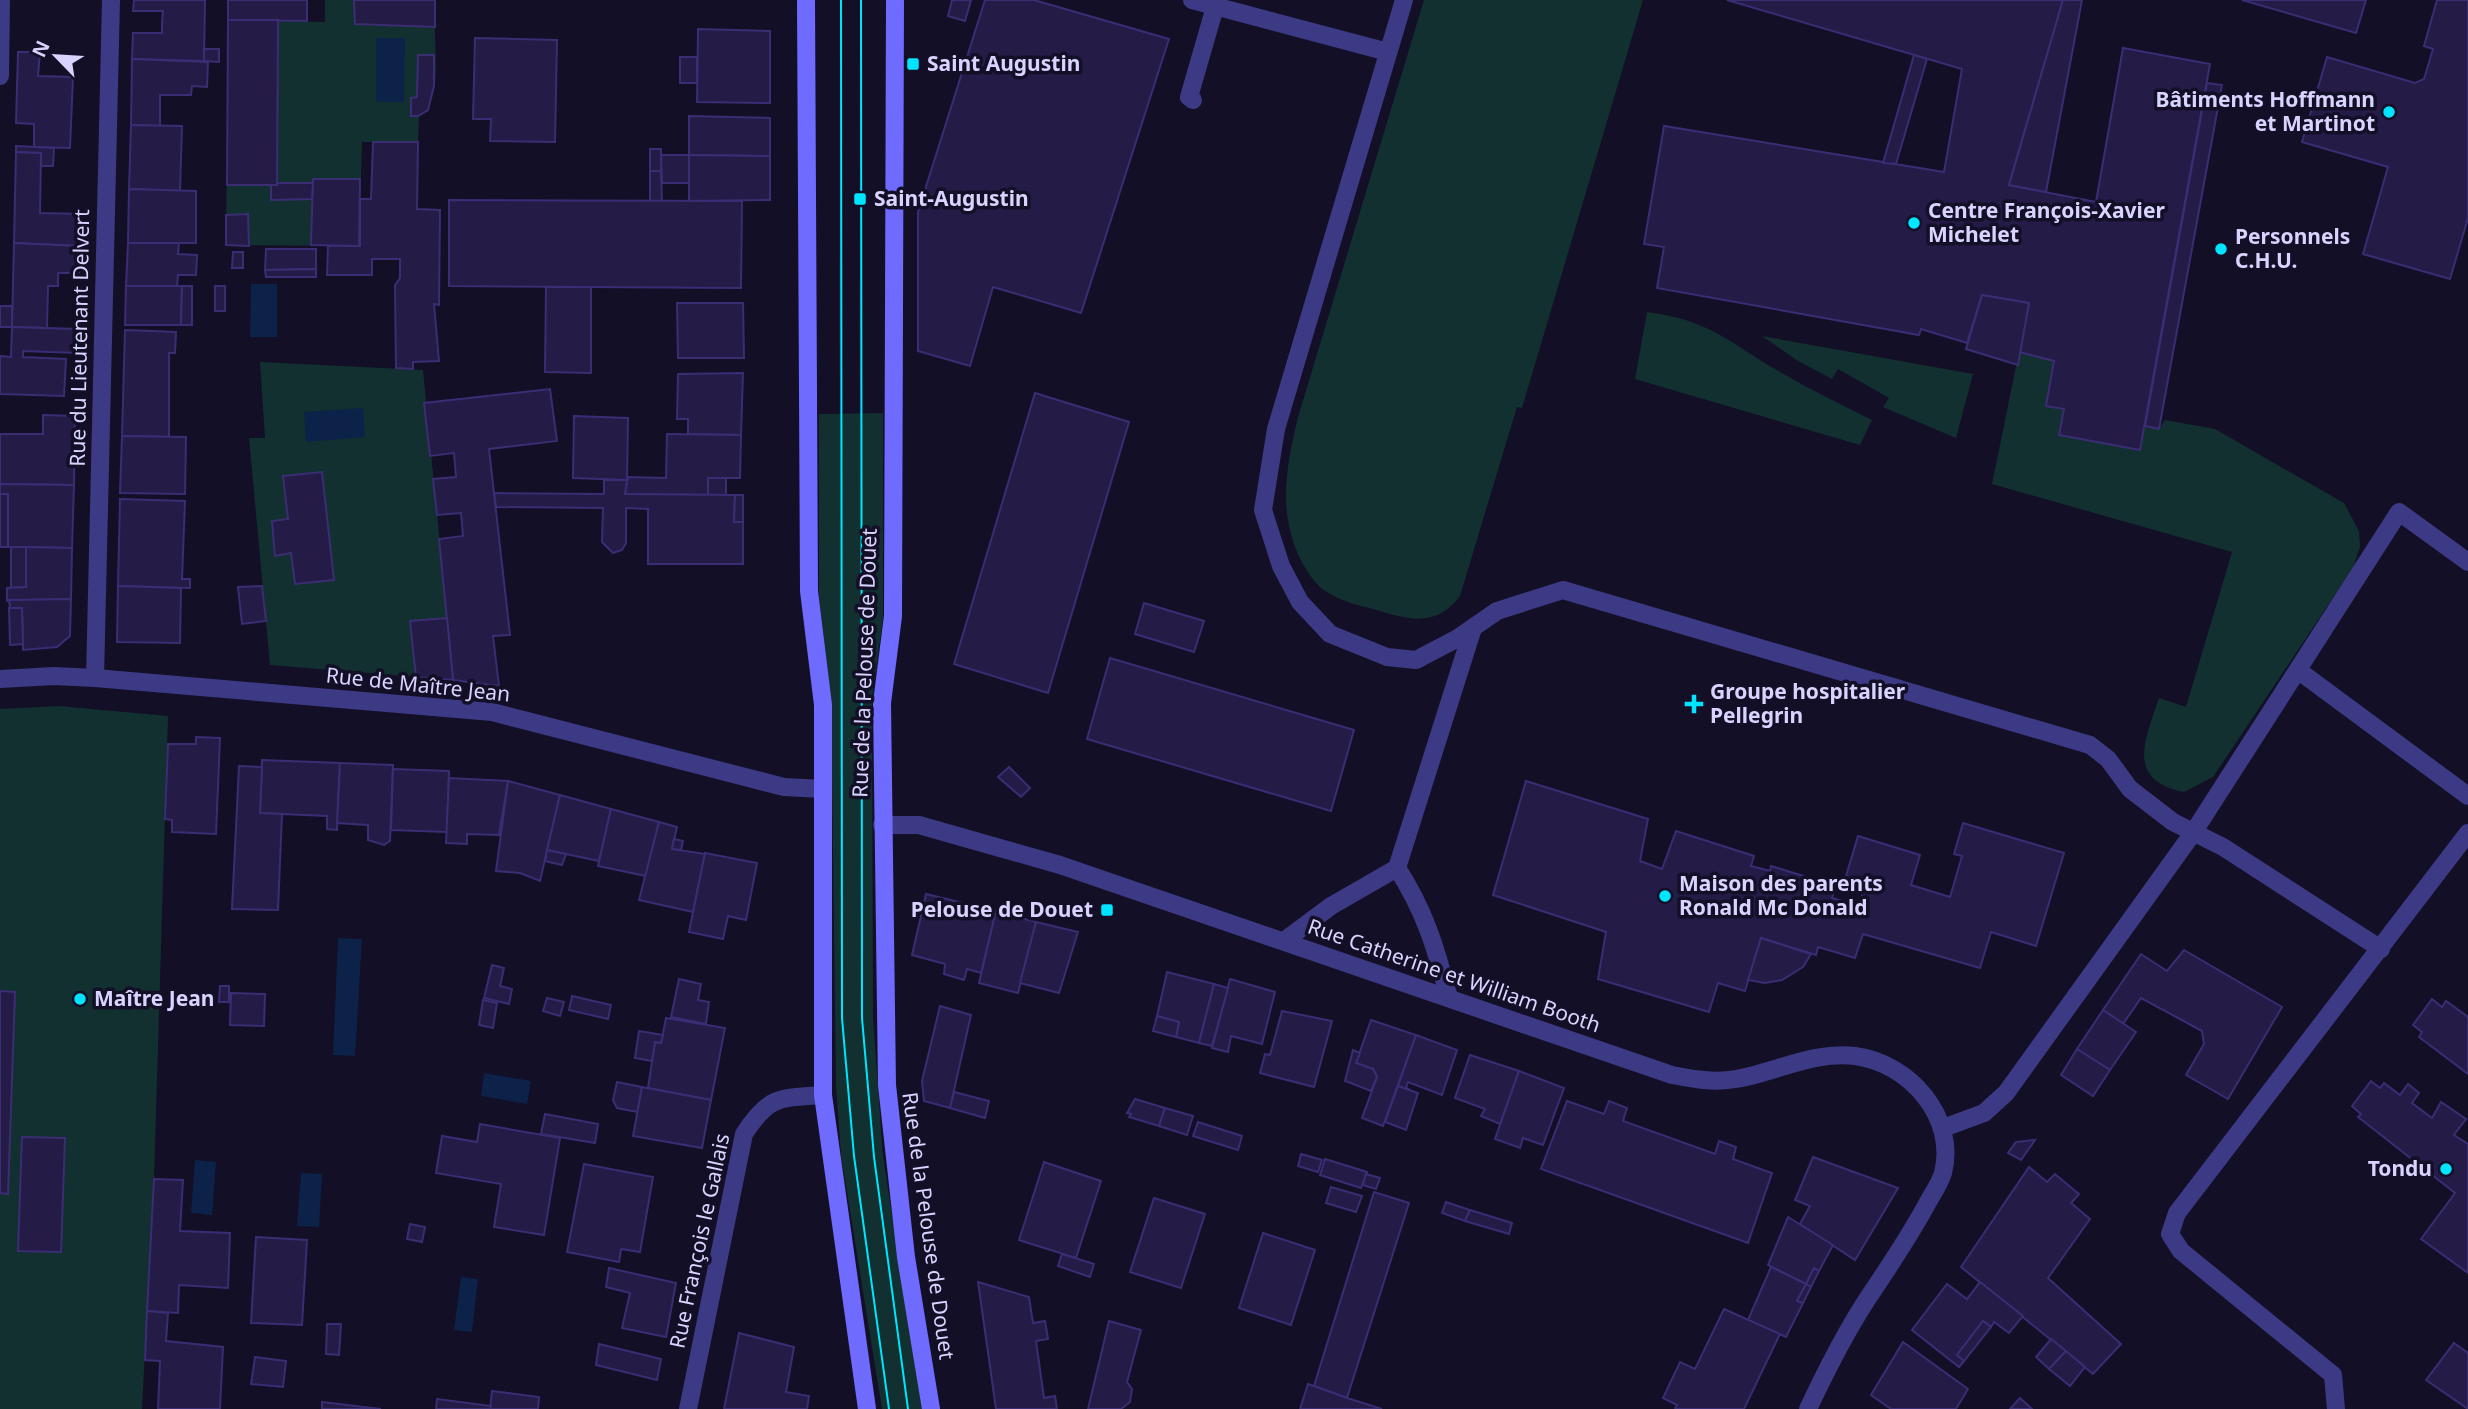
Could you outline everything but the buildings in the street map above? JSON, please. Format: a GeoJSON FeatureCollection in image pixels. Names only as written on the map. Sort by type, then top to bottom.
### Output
{"type":"FeatureCollection","features":[{"type":"Feature","properties":{"kind":"main road","name":"Rue de la Pelouse de Douet"},"geometry":{"type":"LineString","coordinates":[[806,0],[809,591],[823,705],[823,1095],[867,1409]]}},
{"type":"Feature","properties":{"kind":"main road","name":"Rue de la Pelouse de Douet"},"geometry":{"type":"LineString","coordinates":[[895,0],[893,616],[882,702],[884,1016],[893,1157],[931,1409]]}},
{"type":"Feature","properties":{"kind":"street"},"geometry":{"type":"LineString","coordinates":[[0,76],[1,0]]}},
{"type":"Feature","properties":{"kind":"street","name":"Rue du Lieutenant Delvert"},"geometry":{"type":"LineString","coordinates":[[95,678],[111,0]]}},
{"type":"Feature","properties":{"kind":"street"},"geometry":{"type":"LineString","coordinates":[[1192,0],[1216,3],[1388,52]]}},
{"type":"Feature","properties":{"kind":"street"},"geometry":{"type":"LineString","coordinates":[[1404,0],[1276,429],[1263,510],[1281,566],[1300,602],[1330,634],[1387,657],[1416,660],[1473,628],[1497,611],[1563,590],[2090,745],[2108,759],[2130,789],[2173,822],[2222,847],[2381,949]]}},
{"type":"Feature","properties":{"kind":"street"},"geometry":{"type":"LineString","coordinates":[[1193,100],[1189,97],[1216,3]]}},
{"type":"Feature","properties":{"kind":"street"},"geometry":{"type":"LineString","coordinates":[[1943,1128],[1971,1120],[1999,1101],[2193,833],[2300,671],[2399,512],[2468,562]]}},
{"type":"Feature","properties":{"kind":"street"},"geometry":{"type":"LineString","coordinates":[[1284,941],[1331,906],[1397,868],[1473,628]]}},
{"type":"Feature","properties":{"kind":"street"},"geometry":{"type":"LineString","coordinates":[[2300,671],[2468,796]]}},
{"type":"Feature","properties":{"kind":"street","name":"Rue de Maître Jean"},"geometry":{"type":"LineString","coordinates":[[0,679],[54,676],[95,678],[492,712],[783,787],[823,789]]}},
{"type":"Feature","properties":{"kind":"street","name":"Rue Catherine et William Booth"},"geometry":{"type":"LineString","coordinates":[[882,825],[919,825],[1060,865],[1672,1075],[1700,1080],[1736,1079],[1817,1056],[1854,1056],[1879,1061],[1902,1073],[1919,1088],[1943,1128],[1946,1150],[1942,1175],[1913,1230],[1864,1305],[1808,1409]]}},
{"type":"Feature","properties":{"kind":"street"},"geometry":{"type":"LineString","coordinates":[[2336,1409],[2333,1375],[2181,1251],[2170,1234],[2177,1213],[2468,833]]}},
{"type":"Feature","properties":{"kind":"street"},"geometry":{"type":"LineString","coordinates":[[1397,868],[1418,901],[1435,943],[1449,998]]}},
{"type":"Feature","properties":{"kind":"street","name":"Rue François le Gallais"},"geometry":{"type":"LineString","coordinates":[[688,1409],[744,1134],[760,1109],[786,1097],[823,1095]]}},
{"type":"Feature","properties":{"kind":"green space"},"geometry":{"type":"Polygon","coordinates":[[[325,0],[355,0],[355,24],[435,27],[436,75],[427,108],[419,116],[418,142],[362,142],[359,246],[226,245],[228,20],[325,22],[325,0]]]}},
{"type":"Feature","properties":{"kind":"green space"},"geometry":{"type":"Polygon","coordinates":[[[1424,0],[1643,0],[1522,408],[1517,407],[1460,596],[1441,613],[1420,619],[1397,616],[1355,604],[1338,598],[1316,583],[1297,551],[1289,528],[1286,496],[1288,465],[1298,417],[1424,0]]]}},
{"type":"Feature","properties":{"kind":"green space"},"geometry":{"type":"Polygon","coordinates":[[[1647,312],[1688,321],[1719,334],[1793,379],[1872,420],[1860,445],[1635,379],[1647,312]]]}},
{"type":"Feature","properties":{"kind":"green space"},"geometry":{"type":"Polygon","coordinates":[[[1762,336],[1973,374],[1956,438],[1883,407],[1889,398],[1838,369],[1832,379],[1798,361],[1762,336]]]}},
{"type":"Feature","properties":{"kind":"green space"},"geometry":{"type":"Polygon","coordinates":[[[2019,352],[2054,361],[2046,406],[2064,409],[2060,435],[2140,450],[2145,426],[2159,429],[2165,420],[2215,429],[2344,503],[2359,531],[2360,547],[2353,568],[2213,777],[2184,792],[2165,786],[2153,778],[2146,768],[2145,743],[2159,698],[2186,707],[2232,552],[1992,484],[2019,352]]]}},
{"type":"Feature","properties":{"kind":"green space"},"geometry":{"type":"Polygon","coordinates":[[[260,362],[423,370],[453,680],[270,665],[249,438],[265,438],[260,362]]]}},
{"type":"Feature","properties":{"kind":"green space"},"geometry":{"type":"Polygon","coordinates":[[[883,413],[883,618],[872,700],[873,1018],[883,1156],[922,1409],[882,1409],[841,1155],[836,1085],[831,702],[819,595],[819,414],[883,413]]]}},
{"type":"Feature","properties":{"kind":"green space","name":"Maître Jean"},"geometry":{"type":"Polygon","coordinates":[[[59,706],[168,716],[154,1179],[142,1409],[0,1409],[0,709],[59,706]]]}},
{"type":"Feature","properties":{"kind":"water"},"geometry":{"type":"Polygon","coordinates":[[[376,38],[405,38],[404,102],[376,102],[376,38]]]}},
{"type":"Feature","properties":{"kind":"water"},"geometry":{"type":"Polygon","coordinates":[[[251,284],[277,284],[277,337],[250,337],[251,284]]]}},
{"type":"Feature","properties":{"kind":"water"},"geometry":{"type":"Polygon","coordinates":[[[363,408],[365,437],[306,442],[304,412],[363,408]]]}},
{"type":"Feature","properties":{"kind":"water"},"geometry":{"type":"Polygon","coordinates":[[[338,938],[362,939],[355,1056],[333,1055],[338,938]]]}},
{"type":"Feature","properties":{"kind":"water"},"geometry":{"type":"Polygon","coordinates":[[[484,1073],[531,1081],[527,1104],[481,1096],[484,1073]]]}},
{"type":"Feature","properties":{"kind":"water"},"geometry":{"type":"Polygon","coordinates":[[[195,1160],[216,1162],[212,1215],[191,1213],[195,1160]]]}},
{"type":"Feature","properties":{"kind":"water"},"geometry":{"type":"Polygon","coordinates":[[[301,1173],[322,1174],[319,1227],[297,1226],[301,1173]]]}},
{"type":"Feature","properties":{"kind":"water"},"geometry":{"type":"Polygon","coordinates":[[[461,1277],[478,1279],[472,1332],[454,1330],[461,1277]]]}},
{"type":"Feature","properties":{"kind":"tram line"},"geometry":{"type":"LineString","coordinates":[[841,0],[842,1018],[854,1156],[889,1409]]}},
{"type":"Feature","properties":{"kind":"tram line"},"geometry":{"type":"LineString","coordinates":[[861,0],[862,1018],[874,1157],[908,1409]]}},
{"type":"Feature","properties":{"kind":"place","name":"Saint Augustin"},"geometry":{"type":"Point","coordinates":[913,64]}},
{"type":"Feature","properties":{"kind":"place","name":"Bâtiments Hoffmann et Martinot"},"geometry":{"type":"Point","coordinates":[2389,112]}},
{"type":"Feature","properties":{"kind":"place","name":"Saint-Augustin"},"geometry":{"type":"Point","coordinates":[860,199]}},
{"type":"Feature","properties":{"kind":"place","name":"Centre François-Xavier Michelet"},"geometry":{"type":"Point","coordinates":[1914,223]}},
{"type":"Feature","properties":{"kind":"place","name":"Personnels C.H.U."},"geometry":{"type":"Point","coordinates":[2221,249]}},
{"type":"Feature","properties":{"kind":"place","name":"Groupe hospitalier Pellegrin"},"geometry":{"type":"Point","coordinates":[1694,704]}},
{"type":"Feature","properties":{"kind":"place","name":"Maison des parents Ronald Mc Donald"},"geometry":{"type":"Point","coordinates":[1665,896]}},
{"type":"Feature","properties":{"kind":"place","name":"Pelouse de Douet"},"geometry":{"type":"Point","coordinates":[1107,910]}},
{"type":"Feature","properties":{"kind":"place","name":"Maître Jean"},"geometry":{"type":"Point","coordinates":[80,999]}},
{"type":"Feature","properties":{"kind":"place","name":"Tondu"},"geometry":{"type":"Point","coordinates":[2446,1169]}}]}
